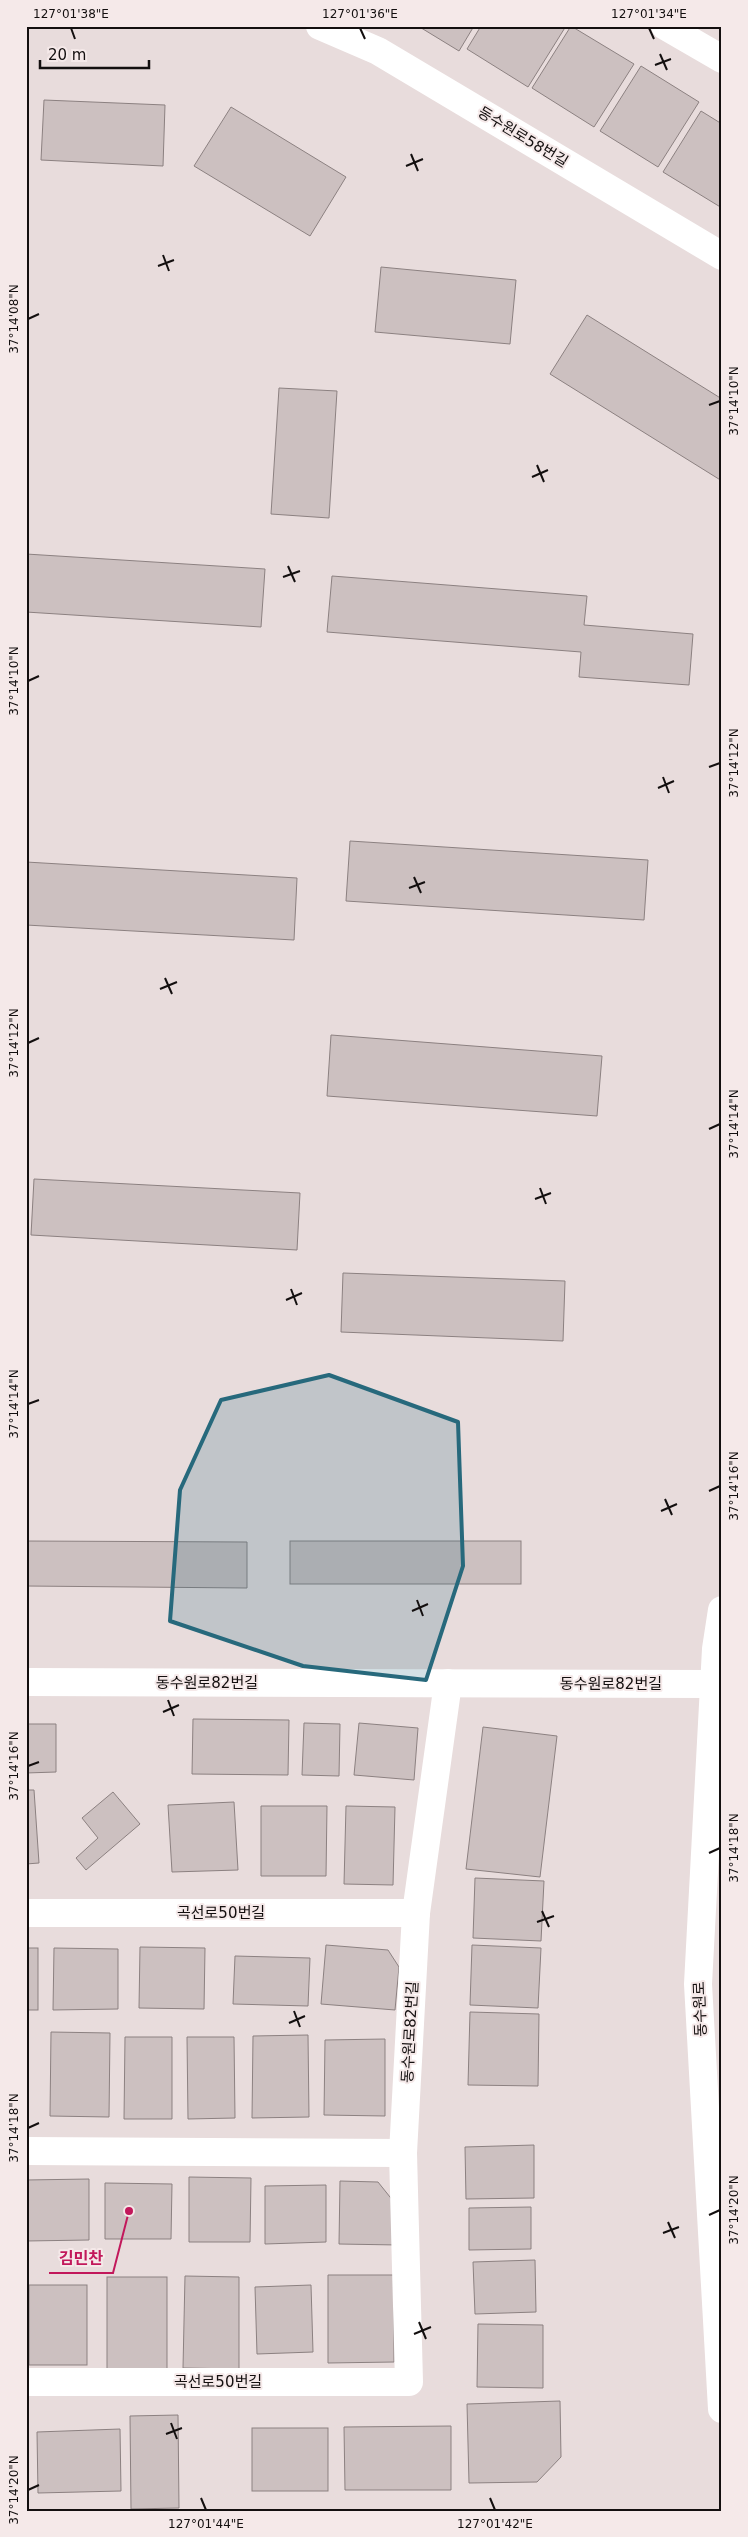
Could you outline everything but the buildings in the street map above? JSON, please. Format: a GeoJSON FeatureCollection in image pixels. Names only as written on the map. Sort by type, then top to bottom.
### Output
{"type":"FeatureCollection","features":[{"type":"Feature","properties":{"kind":"street","name":"동수원로58번길"},"geometry":{"type":"LineString","coordinates":[[320,26],[378,51],[722,256]]}},
{"type":"Feature","properties":{"kind":"street"},"geometry":{"type":"LineString","coordinates":[[665,26],[722,59]]}},
{"type":"Feature","properties":{"kind":"street","name":"동수원로"},"geometry":{"type":"LineString","coordinates":[[722,1610],[714,1684],[698,1984],[722,2408]]}},
{"type":"Feature","properties":{"kind":"street","name":"동수원로82번길"},"geometry":{"type":"LineString","coordinates":[[26,1682],[714,1684]]}},
{"type":"Feature","properties":{"kind":"street","name":"동수원로82번길"},"geometry":{"type":"LineString","coordinates":[[409,2382],[403,2153],[416,1913],[448,1683]]}},
{"type":"Feature","properties":{"kind":"street","name":"곡선로50번길"},"geometry":{"type":"LineString","coordinates":[[26,1912],[416,1913]]}},
{"type":"Feature","properties":{"kind":"street"},"geometry":{"type":"LineString","coordinates":[[26,2151],[403,2153]]}},
{"type":"Feature","properties":{"kind":"street","name":"곡선로50번길"},"geometry":{"type":"LineString","coordinates":[[26,2382],[409,2382]]}},
{"type":"Feature","properties":{"kind":"highlighted area"},"geometry":{"type":"Polygon","coordinates":[[[329,1375],[458,1422],[463,1566],[426,1680],[303,1666],[170,1621],[180,1490],[221,1400],[329,1375]]]}},
{"type":"Feature","properties":{"kind":"place","name":"김민찬"},"geometry":{"type":"Point","coordinates":[129,2211]}}]}
